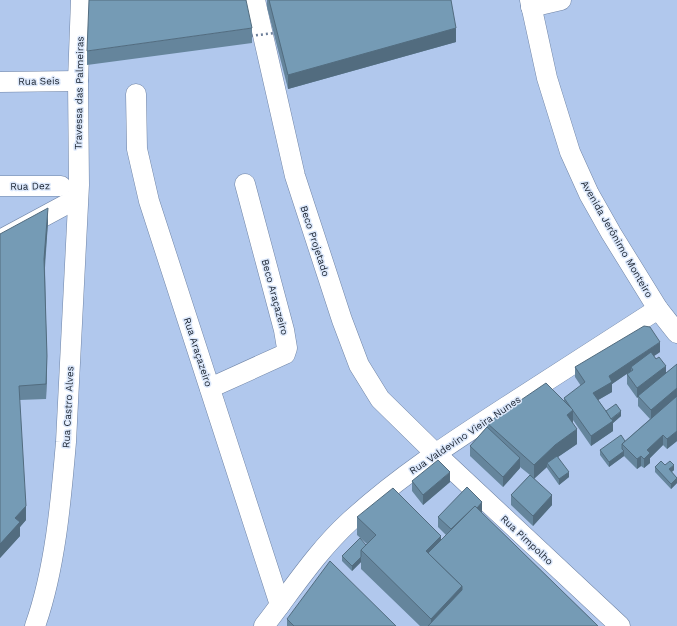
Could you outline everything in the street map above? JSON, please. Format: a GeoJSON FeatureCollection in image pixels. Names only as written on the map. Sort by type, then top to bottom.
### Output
{"type":"FeatureCollection","features":[{"type":"Feature","properties":{"kind":"street","name":"Travessa das Palmeiras"},"geometry":{"type":"LineString","coordinates":[[72,190],[81,0]]}},
{"type":"Feature","properties":{"kind":"street","name":"Beco Projetado"},"geometry":{"type":"LineString","coordinates":[[255,0],[294,176],[335,299],[360,364],[380,399],[435,453]]}},
{"type":"Feature","properties":{"kind":"street"},"geometry":{"type":"LineString","coordinates":[[531,3],[562,0]]}},
{"type":"Feature","properties":{"kind":"street","name":"Avenida Jerônimo Monteiro"},"geometry":{"type":"LineString","coordinates":[[531,3],[547,78],[557,115],[570,152],[589,194],[658,309],[677,333]]}},
{"type":"Feature","properties":{"kind":"street","name":"Rua Seis"},"geometry":{"type":"LineString","coordinates":[[0,82],[78,81]]}},
{"type":"Feature","properties":{"kind":"street","name":"Rua Araçazeiro"},"geometry":{"type":"LineString","coordinates":[[136,94],[137,150],[149,201],[280,605]]}},
{"type":"Feature","properties":{"kind":"street","name":"Beco Araçazeiro"},"geometry":{"type":"LineString","coordinates":[[210,388],[285,354],[287,348],[284,330],[245,184]]}},
{"type":"Feature","properties":{"kind":"street","name":"Rua Dez"},"geometry":{"type":"LineString","coordinates":[[0,186],[72,190]]}},
{"type":"Feature","properties":{"kind":"street"},"geometry":{"type":"LineString","coordinates":[[0,240],[72,190]]}},
{"type":"Feature","properties":{"kind":"street","name":"Rua Castro Alves"},"geometry":{"type":"LineString","coordinates":[[38,625],[55,539],[63,473],[72,190]]}},
{"type":"Feature","properties":{"kind":"street","name":"Rua Valdevino Vieira Nunes"},"geometry":{"type":"LineString","coordinates":[[264,626],[317,557],[349,522],[390,488],[435,453],[658,309]]}},
{"type":"Feature","properties":{"kind":"street","name":"Rua Pimpolho"},"geometry":{"type":"LineString","coordinates":[[435,453],[620,626]]}},
{"type":"Feature","properties":{"kind":"path"},"geometry":{"type":"LineString","coordinates":[[251,36],[274,33]]}},
{"type":"Feature","properties":{"kind":"building"},"geometry":{"type":"Polygon","coordinates":[[[89,0],[246,0],[252,28],[87,51],[89,0]]]}},
{"type":"Feature","properties":{"kind":"building"},"geometry":{"type":"Polygon","coordinates":[[[269,0],[451,0],[456,28],[288,75],[269,0]]]}},
{"type":"Feature","properties":{"kind":"building"},"geometry":{"type":"Polygon","coordinates":[[[48,208],[44,259],[47,356],[46,384],[19,386],[26,506],[15,518],[20,522],[0,544],[0,234],[48,208]]]}},
{"type":"Feature","properties":{"kind":"building"},"geometry":{"type":"Polygon","coordinates":[[[644,326],[650,327],[660,342],[609,376],[612,382],[593,393],[613,421],[591,436],[564,398],[585,382],[575,367],[644,326]]]}},
{"type":"Feature","properties":{"kind":"building"},"geometry":{"type":"Polygon","coordinates":[[[651,352],[656,359],[659,357],[666,366],[637,388],[627,374],[633,370],[631,367],[651,352]]]}},
{"type":"Feature","properties":{"kind":"building"},"geometry":{"type":"Polygon","coordinates":[[[677,364],[677,388],[651,410],[638,396],[677,364]]]}},
{"type":"Feature","properties":{"kind":"building"},"geometry":{"type":"Polygon","coordinates":[[[546,383],[573,410],[567,415],[577,429],[555,445],[534,465],[487,423],[546,383]]]}},
{"type":"Feature","properties":{"kind":"building"},"geometry":{"type":"Polygon","coordinates":[[[677,396],[677,431],[667,439],[663,435],[647,450],[650,453],[644,459],[641,456],[637,459],[622,444],[677,396]]]}},
{"type":"Feature","properties":{"kind":"building"},"geometry":{"type":"Polygon","coordinates":[[[616,404],[621,411],[611,419],[606,411],[616,404]]]}},
{"type":"Feature","properties":{"kind":"building"},"geometry":{"type":"Polygon","coordinates":[[[487,427],[520,458],[503,477],[470,446],[487,427]]]}},
{"type":"Feature","properties":{"kind":"building"},"geometry":{"type":"Polygon","coordinates":[[[621,435],[625,441],[622,444],[622,449],[624,451],[609,462],[600,450],[621,435]]]}},
{"type":"Feature","properties":{"kind":"building"},"geometry":{"type":"Polygon","coordinates":[[[557,456],[569,472],[559,479],[547,463],[557,456]]]}},
{"type":"Feature","properties":{"kind":"building"},"geometry":{"type":"Polygon","coordinates":[[[438,460],[450,472],[423,495],[412,481],[438,460]]]}},
{"type":"Feature","properties":{"kind":"building"},"geometry":{"type":"Polygon","coordinates":[[[661,461],[665,465],[670,461],[674,465],[669,469],[677,478],[671,484],[655,467],[661,461]]]}},
{"type":"Feature","properties":{"kind":"building"},"geometry":{"type":"Polygon","coordinates":[[[530,475],[552,495],[533,516],[511,495],[530,475]]]}},
{"type":"Feature","properties":{"kind":"building"},"geometry":{"type":"Polygon","coordinates":[[[467,487],[482,502],[477,508],[475,506],[451,529],[438,517],[467,487]]]}},
{"type":"Feature","properties":{"kind":"building"},"geometry":{"type":"Polygon","coordinates":[[[393,488],[441,536],[426,551],[462,586],[431,619],[361,550],[376,535],[357,517],[393,488]]]}},
{"type":"Feature","properties":{"kind":"building"},"geometry":{"type":"Polygon","coordinates":[[[475,506],[598,626],[428,626],[462,590],[462,586],[428,553],[475,506]]]}},
{"type":"Feature","properties":{"kind":"building"},"geometry":{"type":"Polygon","coordinates":[[[360,538],[366,545],[361,550],[361,557],[352,566],[342,556],[360,538]]]}},
{"type":"Feature","properties":{"kind":"building"},"geometry":{"type":"Polygon","coordinates":[[[330,561],[396,626],[294,626],[287,619],[330,561]]]}}]}
